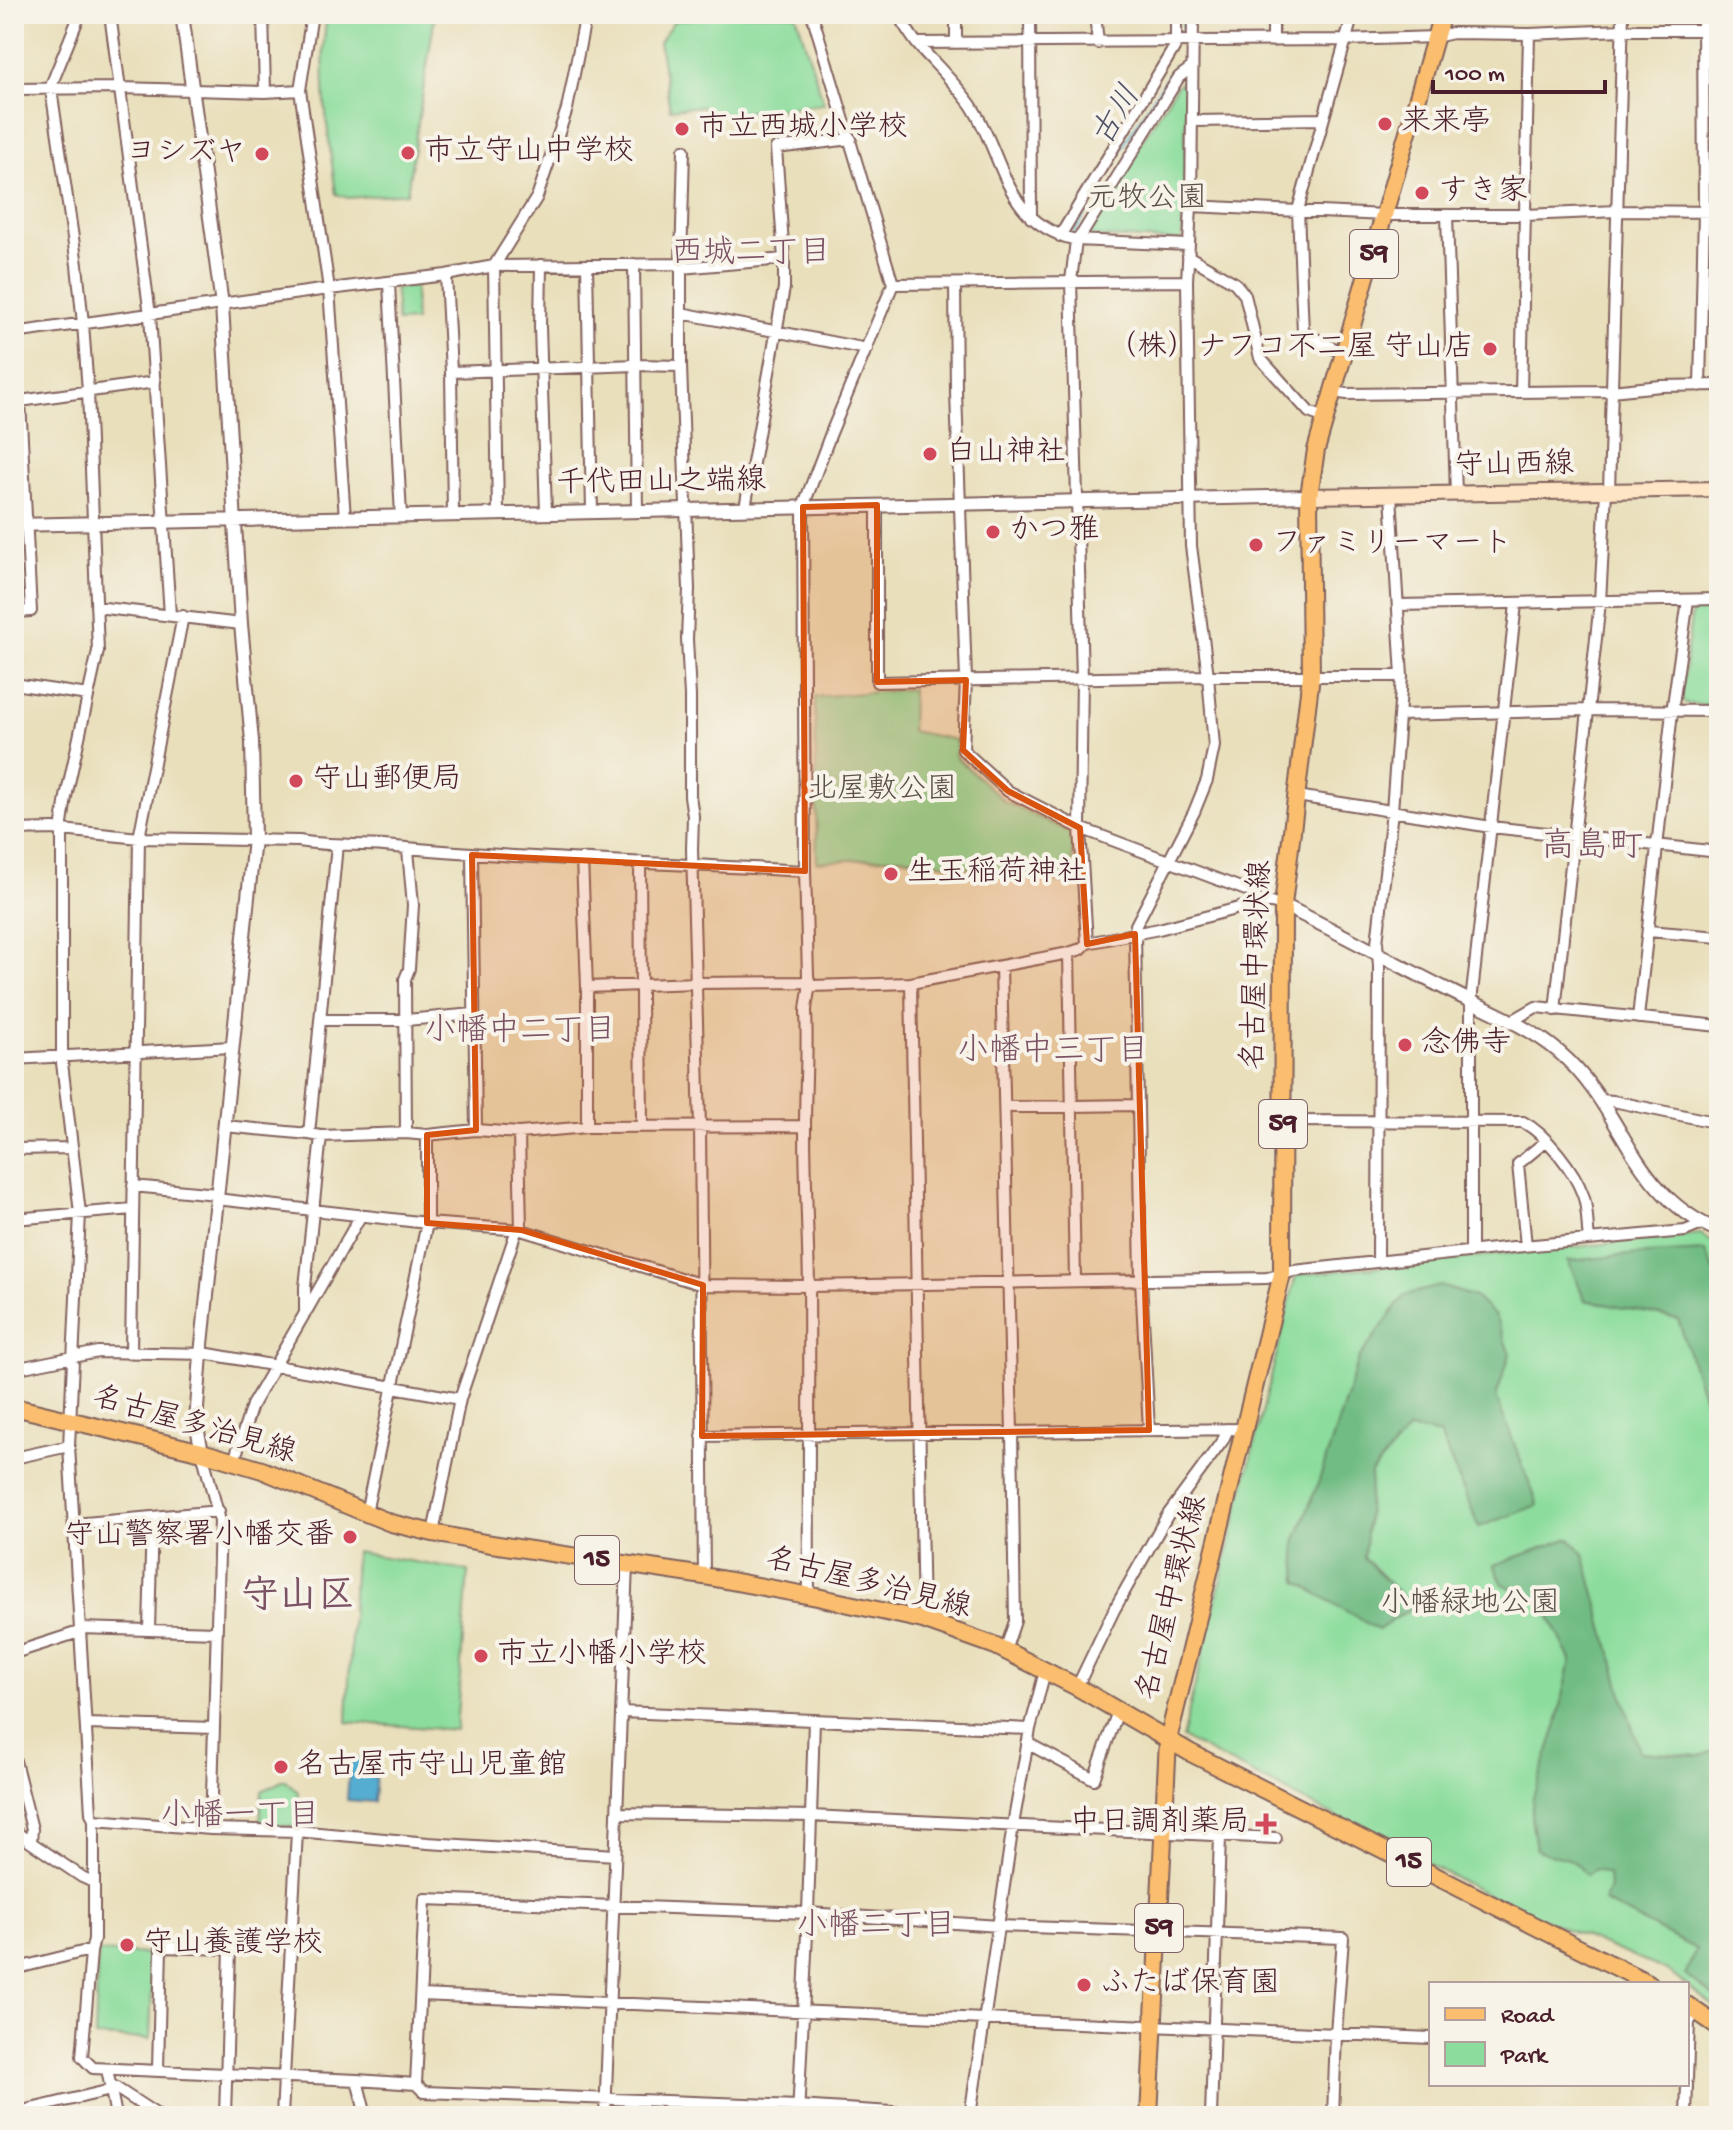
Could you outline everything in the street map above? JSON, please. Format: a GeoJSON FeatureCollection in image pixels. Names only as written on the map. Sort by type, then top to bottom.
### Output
{"type":"FeatureCollection","features":[{"type":"Feature","properties":{"kind":"main road","name":"名古屋中環状線"},"geometry":{"type":"LineString","coordinates":[[1149,2116],[1168,1740],[1236,1429],[1282,1274],[1283,905],[1311,675],[1309,496],[1316,450],[1442,14]]}},
{"type":"Feature","properties":{"kind":"main road","name":"守山西線"},"geometry":{"type":"LineString","coordinates":[[1309,496],[1719,489]]}},
{"type":"Feature","properties":{"kind":"main road","name":"名古屋多治見線"},"geometry":{"type":"LineString","coordinates":[[14,1407],[234,1461],[391,1523],[433,1533],[704,1576],[923,1620],[1005,1651],[1077,1687],[1168,1740],[1646,1982]]}},
{"type":"Feature","properties":{"kind":"main road"},"geometry":{"type":"LineString","coordinates":[[1692,2008],[1719,2027]]}},
{"type":"Feature","properties":{"kind":"street"},"geometry":{"type":"LineString","coordinates":[[80,14],[51,89],[83,324],[98,651],[66,797],[63,830],[61,1056],[80,1213],[69,1446],[91,1813],[94,1820],[94,1939],[82,2057],[93,2068],[416,2084],[424,2092],[954,2116]]}},
{"type":"Feature","properties":{"kind":"street"},"geometry":{"type":"LineString","coordinates":[[110,14],[150,315],[170,615]]}},
{"type":"Feature","properties":{"kind":"street"},"geometry":{"type":"LineString","coordinates":[[182,14],[222,305],[241,624],[252,741],[254,839],[196,1422],[219,1511],[211,1829]]}},
{"type":"Feature","properties":{"kind":"street"},"geometry":{"type":"LineString","coordinates":[[263,14],[265,92]]}},
{"type":"Feature","properties":{"kind":"street"},"geometry":{"type":"LineString","coordinates":[[312,14],[300,90],[329,289],[345,518]]}},
{"type":"Feature","properties":{"kind":"street"},"geometry":{"type":"LineString","coordinates":[[498,514],[494,266],[537,197],[567,109],[586,14]]}},
{"type":"Feature","properties":{"kind":"street"},"geometry":{"type":"LineString","coordinates":[[809,1596],[809,1286],[805,1126],[806,1012],[810,984],[805,871],[803,507],[893,284],[812,14]]}},
{"type":"Feature","properties":{"kind":"street"},"geometry":{"type":"LineString","coordinates":[[897,14],[917,43],[957,86],[973,109],[1017,202],[1031,218],[1060,236],[1076,240],[1189,251],[1235,283],[1245,295],[1260,358],[1309,412],[1325,418]]}},
{"type":"Feature","properties":{"kind":"street"},"geometry":{"type":"LineString","coordinates":[[956,14],[956,42]]}},
{"type":"Feature","properties":{"kind":"street"},"geometry":{"type":"LineString","coordinates":[[1030,14],[1031,218]]}},
{"type":"Feature","properties":{"kind":"street"},"geometry":{"type":"LineString","coordinates":[[1095,14],[1098,43]]}},
{"type":"Feature","properties":{"kind":"street"},"geometry":{"type":"LineString","coordinates":[[1060,236],[1176,42],[1176,14]]}},
{"type":"Feature","properties":{"kind":"street"},"geometry":{"type":"LineString","coordinates":[[1149,1430],[1141,1280],[1135,934],[1136,925],[1194,812],[1207,780],[1214,746],[1191,546],[1187,281],[1193,121],[1193,14]]}},
{"type":"Feature","properties":{"kind":"street"},"geometry":{"type":"LineString","coordinates":[[1273,14],[1273,41]]}},
{"type":"Feature","properties":{"kind":"street"},"geometry":{"type":"LineString","coordinates":[[1344,354],[1303,332],[1298,210],[1353,14]]}},
{"type":"Feature","properties":{"kind":"street"},"geometry":{"type":"LineString","coordinates":[[1555,1010],[1600,602],[1611,391],[1623,14]]}},
{"type":"Feature","properties":{"kind":"street"},"geometry":{"type":"LineString","coordinates":[[1700,386],[1704,212],[1703,14]]}},
{"type":"Feature","properties":{"kind":"street"},"geometry":{"type":"LineString","coordinates":[[917,43],[1345,40],[1435,37],[1453,33],[1719,30]]}},
{"type":"Feature","properties":{"kind":"street"},"geometry":{"type":"LineString","coordinates":[[1521,392],[1529,34]]}},
{"type":"Feature","properties":{"kind":"street"},"geometry":{"type":"LineString","coordinates":[[1087,943],[1080,828],[1082,678],[1071,281],[1076,240],[1179,77],[1191,68]]}},
{"type":"Feature","properties":{"kind":"street"},"geometry":{"type":"LineString","coordinates":[[14,89],[300,90]]}},
{"type":"Feature","properties":{"kind":"street"},"geometry":{"type":"LineString","coordinates":[[1193,121],[1323,119]]}},
{"type":"Feature","properties":{"kind":"street"},"geometry":{"type":"LineString","coordinates":[[745,508],[784,288],[776,148],[851,139]]}},
{"type":"Feature","properties":{"kind":"street"},"geometry":{"type":"LineString","coordinates":[[684,150],[681,366],[689,589],[690,796],[700,1126],[704,1576]]}},
{"type":"Feature","properties":{"kind":"street"},"geometry":{"type":"LineString","coordinates":[[1191,206],[1385,215],[1719,212]]}},
{"type":"Feature","properties":{"kind":"street"},"geometry":{"type":"LineString","coordinates":[[1447,215],[1456,494]]}},
{"type":"Feature","properties":{"kind":"street"},"geometry":{"type":"LineString","coordinates":[[14,333],[494,266],[681,266],[784,259]]}},
{"type":"Feature","properties":{"kind":"street"},"geometry":{"type":"LineString","coordinates":[[634,264],[637,511]]}},
{"type":"Feature","properties":{"kind":"street"},"geometry":{"type":"LineString","coordinates":[[541,265],[546,513]]}},
{"type":"Feature","properties":{"kind":"street"},"geometry":{"type":"LineString","coordinates":[[587,265],[592,512]]}},
{"type":"Feature","properties":{"kind":"street"},"geometry":{"type":"LineString","coordinates":[[446,275],[453,515]]}},
{"type":"Feature","properties":{"kind":"street"},"geometry":{"type":"LineString","coordinates":[[893,284],[1187,281]]}},
{"type":"Feature","properties":{"kind":"street"},"geometry":{"type":"LineString","coordinates":[[389,283],[401,516]]}},
{"type":"Feature","properties":{"kind":"street"},"geometry":{"type":"LineString","coordinates":[[955,284],[966,680],[963,750],[1008,791],[1080,828],[1254,893],[1258,903]]}},
{"type":"Feature","properties":{"kind":"street"},"geometry":{"type":"LineString","coordinates":[[681,313],[867,349]]}},
{"type":"Feature","properties":{"kind":"street"},"geometry":{"type":"LineString","coordinates":[[451,372],[681,366]]}},
{"type":"Feature","properties":{"kind":"street"},"geometry":{"type":"LineString","coordinates":[[14,612],[31,611],[20,524],[20,401],[155,382]]}},
{"type":"Feature","properties":{"kind":"street"},"geometry":{"type":"LineString","coordinates":[[1333,392],[1611,391],[1719,385]]}},
{"type":"Feature","properties":{"kind":"street"},"geometry":{"type":"LineString","coordinates":[[1378,1262],[1377,954],[1402,676],[1391,495]]}},
{"type":"Feature","properties":{"kind":"street","name":"千代田山之端線"},"geometry":{"type":"LineString","coordinates":[[20,524],[1309,496]]}},
{"type":"Feature","properties":{"kind":"street"},"geometry":{"type":"LineString","coordinates":[[877,505],[877,682],[1402,676]]}},
{"type":"Feature","properties":{"kind":"street"},"geometry":{"type":"LineString","coordinates":[[1398,605],[1719,599]]}},
{"type":"Feature","properties":{"kind":"street"},"geometry":{"type":"LineString","coordinates":[[1638,1018],[1672,712],[1688,600]]}},
{"type":"Feature","properties":{"kind":"street"},"geometry":{"type":"LineString","coordinates":[[1471,1252],[1471,1002],[1516,604]]}},
{"type":"Feature","properties":{"kind":"street"},"geometry":{"type":"LineString","coordinates":[[96,607],[241,624]]}},
{"type":"Feature","properties":{"kind":"street"},"geometry":{"type":"LineString","coordinates":[[131,1352],[139,838],[183,616]]}},
{"type":"Feature","properties":{"kind":"street"},"geometry":{"type":"LineString","coordinates":[[14,684],[88,695]]}},
{"type":"Feature","properties":{"kind":"street"},"geometry":{"type":"LineString","coordinates":[[1399,715],[1588,710],[1719,711]]}},
{"type":"Feature","properties":{"kind":"street"},"geometry":{"type":"LineString","coordinates":[[1297,796],[1491,827],[1719,852]]}},
{"type":"Feature","properties":{"kind":"street"},"geometry":{"type":"LineString","coordinates":[[14,830],[63,830],[139,838],[299,841],[472,855],[805,871]]}},
{"type":"Feature","properties":{"kind":"street"},"geometry":{"type":"LineString","coordinates":[[309,1134],[337,845]]}},
{"type":"Feature","properties":{"kind":"street"},"geometry":{"type":"LineString","coordinates":[[406,1133],[405,979],[409,969],[413,905],[408,850]]}},
{"type":"Feature","properties":{"kind":"street"},"geometry":{"type":"LineString","coordinates":[[472,855],[476,1130]]}},
{"type":"Feature","properties":{"kind":"street"},"geometry":{"type":"LineString","coordinates":[[582,859],[587,987],[587,1127]]}},
{"type":"Feature","properties":{"kind":"street"},"geometry":{"type":"LineString","coordinates":[[640,862],[642,1127]]}},
{"type":"Feature","properties":{"kind":"street"},"geometry":{"type":"LineString","coordinates":[[587,987],[696,983],[911,983],[1069,953],[1087,943],[1258,903],[1283,905],[1510,1022],[1555,1049],[1581,1073],[1642,1170],[1678,1209],[1719,1231]]}},
{"type":"Feature","properties":{"kind":"street"},"geometry":{"type":"LineString","coordinates":[[1648,931],[1719,937]]}},
{"type":"Feature","properties":{"kind":"street"},"geometry":{"type":"LineString","coordinates":[[1069,953],[1075,1281]]}},
{"type":"Feature","properties":{"kind":"street"},"geometry":{"type":"LineString","coordinates":[[1001,967],[1015,1621],[1005,1651]]}},
{"type":"Feature","properties":{"kind":"street"},"geometry":{"type":"LineString","coordinates":[[911,983],[923,1620]]}},
{"type":"Feature","properties":{"kind":"street"},"geometry":{"type":"LineString","coordinates":[[1510,1022],[1536,1007],[1719,1026]]}},
{"type":"Feature","properties":{"kind":"street"},"geometry":{"type":"LineString","coordinates":[[320,1020],[406,1020],[474,1014]]}},
{"type":"Feature","properties":{"kind":"street"},"geometry":{"type":"LineString","coordinates":[[14,1059],[232,1047]]}},
{"type":"Feature","properties":{"kind":"street"},"geometry":{"type":"LineString","coordinates":[[1600,1100],[1719,1123]]}},
{"type":"Feature","properties":{"kind":"street"},"geometry":{"type":"LineString","coordinates":[[1005,1107],[1138,1105]]}},
{"type":"Feature","properties":{"kind":"street"},"geometry":{"type":"LineString","coordinates":[[1283,1121],[1523,1122],[1535,1128],[1569,1169],[1585,1198],[1589,1240]]}},
{"type":"Feature","properties":{"kind":"street"},"geometry":{"type":"LineString","coordinates":[[224,1126],[321,1136],[427,1135],[476,1130],[519,1133],[587,1127],[805,1126]]}},
{"type":"Feature","properties":{"kind":"street"},"geometry":{"type":"LineString","coordinates":[[433,1533],[460,1399],[519,1230],[519,1133]]}},
{"type":"Feature","properties":{"kind":"street"},"geometry":{"type":"LineString","coordinates":[[366,1513],[427,1223],[427,1135]]}},
{"type":"Feature","properties":{"kind":"street"},"geometry":{"type":"LineString","coordinates":[[305,1313],[321,1136]]}},
{"type":"Feature","properties":{"kind":"street"},"geometry":{"type":"LineString","coordinates":[[1526,1246],[1518,1164],[1546,1141]]}},
{"type":"Feature","properties":{"kind":"street"},"geometry":{"type":"LineString","coordinates":[[14,1149],[71,1148]]}},
{"type":"Feature","properties":{"kind":"street"},"geometry":{"type":"LineString","coordinates":[[133,1186],[312,1211],[519,1230],[703,1285],[917,1285],[1267,1278],[1294,1271],[1685,1231],[1702,1224]]}},
{"type":"Feature","properties":{"kind":"street"},"geometry":{"type":"LineString","coordinates":[[14,1219],[133,1209]]}},
{"type":"Feature","properties":{"kind":"street"},"geometry":{"type":"LineString","coordinates":[[234,1461],[252,1405],[361,1215]]}},
{"type":"Feature","properties":{"kind":"street"},"geometry":{"type":"LineString","coordinates":[[14,1369],[98,1352],[201,1354],[460,1399]]}},
{"type":"Feature","properties":{"kind":"street"},"geometry":{"type":"LineString","coordinates":[[702,1436],[1236,1429]]}},
{"type":"Feature","properties":{"kind":"street"},"geometry":{"type":"LineString","coordinates":[[1077,1687],[1114,1610],[1167,1516],[1223,1440],[1236,1429]]}},
{"type":"Feature","properties":{"kind":"street"},"geometry":{"type":"LineString","coordinates":[[14,1458],[69,1446]]}},
{"type":"Feature","properties":{"kind":"street"},"geometry":{"type":"LineString","coordinates":[[74,1524],[219,1511]]}},
{"type":"Feature","properties":{"kind":"street"},"geometry":{"type":"LineString","coordinates":[[149,1630],[152,1518]]}},
{"type":"Feature","properties":{"kind":"street"},"geometry":{"type":"LineString","coordinates":[[605,2116],[627,1565]]}},
{"type":"Feature","properties":{"kind":"street"},"geometry":{"type":"LineString","coordinates":[[14,1653],[79,1630],[217,1632]]}},
{"type":"Feature","properties":{"kind":"street"},"geometry":{"type":"LineString","coordinates":[[970,2116],[1013,1825],[1027,1743],[1045,1671]]}},
{"type":"Feature","properties":{"kind":"street"},"geometry":{"type":"LineString","coordinates":[[1027,1743],[1094,1779],[1118,1711]]}},
{"type":"Feature","properties":{"kind":"street"},"geometry":{"type":"LineString","coordinates":[[621,1712],[1030,1729]]}},
{"type":"Feature","properties":{"kind":"street"},"geometry":{"type":"LineString","coordinates":[[798,2111],[814,1720]]}},
{"type":"Feature","properties":{"kind":"street"},"geometry":{"type":"LineString","coordinates":[[87,1724],[214,1728]]}},
{"type":"Feature","properties":{"kind":"street"},"geometry":{"type":"LineString","coordinates":[[14,1757],[32,1829],[31,1842]]}},
{"type":"Feature","properties":{"kind":"street"},"geometry":{"type":"LineString","coordinates":[[617,1813],[811,1816],[1276,1838]]}},
{"type":"Feature","properties":{"kind":"street"},"geometry":{"type":"LineString","coordinates":[[94,1820],[211,1829],[297,1831],[615,1855]]}},
{"type":"Feature","properties":{"kind":"street"},"geometry":{"type":"LineString","coordinates":[[14,1831],[93,1882]]}},
{"type":"Feature","properties":{"kind":"street"},"geometry":{"type":"LineString","coordinates":[[282,2116],[297,1831]]}},
{"type":"Feature","properties":{"kind":"street"},"geometry":{"type":"LineString","coordinates":[[1211,2116],[1220,1836]]}},
{"type":"Feature","properties":{"kind":"street"},"geometry":{"type":"LineString","coordinates":[[416,2084],[425,1899],[808,1913],[999,1926],[1343,1938],[1333,2116]]}},
{"type":"Feature","properties":{"kind":"street"},"geometry":{"type":"LineString","coordinates":[[158,2069],[161,1947],[230,1949],[225,2116]]}},
{"type":"Feature","properties":{"kind":"street"},"geometry":{"type":"LineString","coordinates":[[14,1969],[91,1952]]}},
{"type":"Feature","properties":{"kind":"street"},"geometry":{"type":"LineString","coordinates":[[421,1995],[1429,2038]]}},
{"type":"Feature","properties":{"kind":"street"},"geometry":{"type":"LineString","coordinates":[[107,2069],[116,2116]]}},
{"type":"Feature","properties":{"kind":"street"},"geometry":{"type":"LineString","coordinates":[[357,2080],[366,2116]]}},
{"type":"Feature","properties":{"kind":"street"},"geometry":{"type":"LineString","coordinates":[[1686,2116],[1687,2086]]}},
{"type":"Feature","properties":{"kind":"street"},"geometry":{"type":"LineString","coordinates":[[14,2113],[110,2087],[159,2116]]}},
{"type":"Feature","properties":{"kind":"highlighted area"},"geometry":{"type":"Polygon","coordinates":[[[877,505],[877,682],[966,680],[963,750],[1008,791],[1080,828],[1087,944],[1135,934],[1149,1430],[702,1436],[703,1285],[521,1230],[427,1223],[427,1135],[476,1130],[472,855],[805,871],[803,507],[877,505]]]}},
{"type":"Feature","properties":{"kind":"green space"},"geometry":{"type":"Polygon","coordinates":[[[327,14],[435,15],[407,193],[348,198],[336,194],[324,82],[327,14]]]}},
{"type":"Feature","properties":{"kind":"green space"},"geometry":{"type":"Polygon","coordinates":[[[727,14],[796,14],[824,104],[706,116],[703,106],[670,109],[659,42],[674,21],[727,14]]]}},
{"type":"Feature","properties":{"kind":"green space","name":"元牧公園"},"geometry":{"type":"Polygon","coordinates":[[[1183,82],[1187,86],[1182,241],[1086,236],[1086,231],[1177,85],[1183,82]]]}},
{"type":"Feature","properties":{"kind":"green space"},"geometry":{"type":"Polygon","coordinates":[[[415,285],[415,321],[397,322],[395,289],[415,285]]]}},
{"type":"Feature","properties":{"kind":"green space"},"geometry":{"type":"Polygon","coordinates":[[[1719,604],[1719,705],[1685,704],[1681,699],[1692,609],[1696,605],[1719,604]]]}},
{"type":"Feature","properties":{"kind":"green space","name":"北屋敷公園"},"geometry":{"type":"Polygon","coordinates":[[[912,689],[911,731],[956,740],[955,756],[1005,802],[1072,833],[1073,884],[901,857],[817,862],[815,697],[912,689]]]}},
{"type":"Feature","properties":{"kind":"green space","name":"小幡緑地公園"},"geometry":{"type":"Polygon","coordinates":[[[1701,1234],[1716,1245],[1719,1255],[1719,2010],[1689,1988],[1689,1982],[1682,1982],[1667,1971],[1508,1905],[1182,1738],[1296,1275],[1701,1234]]]}},
{"type":"Feature","properties":{"kind":"green space"},"geometry":{"type":"Polygon","coordinates":[[[1705,1251],[1719,1279],[1719,1445],[1678,1319],[1585,1300],[1568,1261],[1705,1251]]]}},
{"type":"Feature","properties":{"kind":"green space"},"geometry":{"type":"Polygon","coordinates":[[[1440,1286],[1475,1297],[1495,1316],[1510,1354],[1496,1397],[1538,1505],[1479,1527],[1440,1435],[1409,1429],[1371,1473],[1364,1558],[1413,1607],[1378,1630],[1298,1582],[1295,1542],[1319,1481],[1359,1358],[1405,1295],[1440,1286]]]}},
{"type":"Feature","properties":{"kind":"green space"},"geometry":{"type":"Polygon","coordinates":[[[1570,1538],[1584,1554],[1640,1752],[1700,1756],[1719,1749],[1719,2000],[1685,1975],[1696,1949],[1604,1902],[1609,1887],[1608,1874],[1595,1869],[1586,1875],[1568,1859],[1536,1849],[1531,1816],[1533,1797],[1557,1724],[1571,1660],[1545,1607],[1502,1583],[1494,1565],[1570,1538]]]}},
{"type":"Feature","properties":{"kind":"green space"},"geometry":{"type":"Polygon","coordinates":[[[355,1552],[468,1571],[456,1730],[347,1722],[355,1552]]]}},
{"type":"Feature","properties":{"kind":"green space"},"geometry":{"type":"Polygon","coordinates":[[[282,1781],[298,1792],[297,1827],[260,1824],[262,1791],[282,1781]]]}},
{"type":"Feature","properties":{"kind":"green space"},"geometry":{"type":"Polygon","coordinates":[[[98,1952],[153,1954],[150,2039],[95,2037],[98,1952]]]}},
{"type":"Feature","properties":{"kind":"water"},"geometry":{"type":"Polygon","coordinates":[[[350,1758],[377,1760],[374,1802],[347,1800],[350,1758]]]}},
{"type":"Feature","properties":{"kind":"waterway","name":"古川"},"geometry":{"type":"LineString","coordinates":[[1183,14],[1183,30]]}},
{"type":"Feature","properties":{"kind":"waterway","name":"古川"},"geometry":{"type":"LineString","coordinates":[[1074,233],[1116,157],[1175,65]]}},
{"type":"Feature","properties":{"kind":"place","name":"来来亭"},"geometry":{"type":"Point","coordinates":[1385,124]}},
{"type":"Feature","properties":{"kind":"place","name":"市立西城小学校"},"geometry":{"type":"Point","coordinates":[682,129]}},
{"type":"Feature","properties":{"kind":"place","name":"市立守山中学校"},"geometry":{"type":"Point","coordinates":[408,153]}},
{"type":"Feature","properties":{"kind":"place","name":"ヨシズヤ"},"geometry":{"type":"Point","coordinates":[262,154]}},
{"type":"Feature","properties":{"kind":"place","name":"すき家"},"geometry":{"type":"Point","coordinates":[1422,193]}},
{"type":"Feature","properties":{"kind":"place","name":"（株）ナフコ不二屋 守山店"},"geometry":{"type":"Point","coordinates":[1490,349]}},
{"type":"Feature","properties":{"kind":"place","name":"白山神社"},"geometry":{"type":"Point","coordinates":[930,454]}},
{"type":"Feature","properties":{"kind":"place","name":"かつ雅"},"geometry":{"type":"Point","coordinates":[993,532]}},
{"type":"Feature","properties":{"kind":"place","name":"ファミリーマート"},"geometry":{"type":"Point","coordinates":[1256,545]}},
{"type":"Feature","properties":{"kind":"place","name":"守山郵便局"},"geometry":{"type":"Point","coordinates":[296,781]}},
{"type":"Feature","properties":{"kind":"place","name":"生玉稲荷神社"},"geometry":{"type":"Point","coordinates":[891,874]}},
{"type":"Feature","properties":{"kind":"place","name":"念佛寺"},"geometry":{"type":"Point","coordinates":[1405,1045]}},
{"type":"Feature","properties":{"kind":"place","name":"守山警察署小幡交番"},"geometry":{"type":"Point","coordinates":[350,1537]}},
{"type":"Feature","properties":{"kind":"place","name":"市立小幡小学校"},"geometry":{"type":"Point","coordinates":[481,1656]}},
{"type":"Feature","properties":{"kind":"place","name":"名古屋市守山児童館"},"geometry":{"type":"Point","coordinates":[281,1767]}},
{"type":"Feature","properties":{"kind":"place","name":"中日調剤薬局"},"geometry":{"type":"Point","coordinates":[1266,1824]}},
{"type":"Feature","properties":{"kind":"place","name":"守山養護学校"},"geometry":{"type":"Point","coordinates":[127,1945]}},
{"type":"Feature","properties":{"kind":"place","name":"ふたば保育園"},"geometry":{"type":"Point","coordinates":[1084,1985]}},
{"type":"Feature","properties":{"kind":"district","name":"西城二丁目"},"geometry":{"type":"Point","coordinates":[751,255]}},
{"type":"Feature","properties":{"kind":"district","name":"高島町"},"geometry":{"type":"Point","coordinates":[1592,849]}},
{"type":"Feature","properties":{"kind":"district","name":"小幡中二丁目"},"geometry":{"type":"Point","coordinates":[520,1033]}},
{"type":"Feature","properties":{"kind":"district","name":"小幡中三丁目"},"geometry":{"type":"Point","coordinates":[1053,1053]}},
{"type":"Feature","properties":{"kind":"district","name":"守山区"},"geometry":{"type":"Point","coordinates":[298,1599]}},
{"type":"Feature","properties":{"kind":"district","name":"小幡一丁目"},"geometry":{"type":"Point","coordinates":[240,1818]}},
{"type":"Feature","properties":{"kind":"district","name":"小幡二丁目"},"geometry":{"type":"Point","coordinates":[876,1928]}}]}
